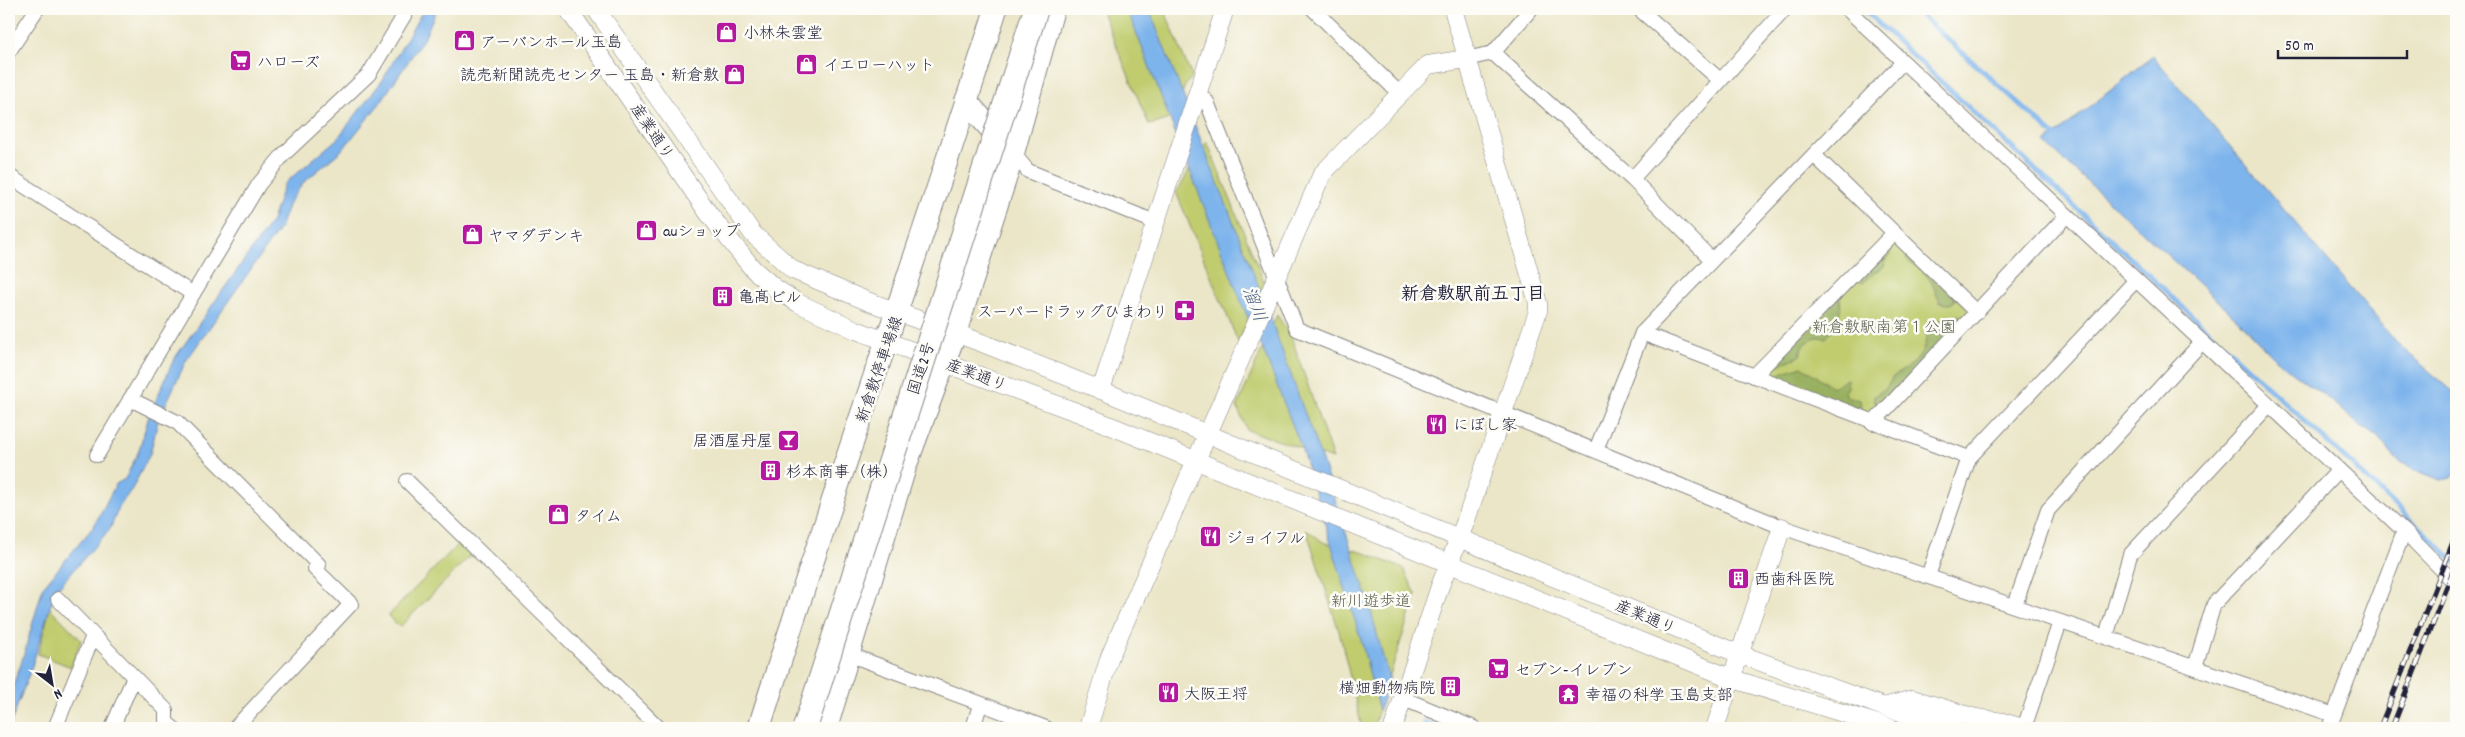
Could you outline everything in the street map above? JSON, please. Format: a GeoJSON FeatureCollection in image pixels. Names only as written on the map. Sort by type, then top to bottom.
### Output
{"type":"FeatureCollection","features":[{"type":"Feature","properties":{"kind":"highway","name":"国道2号"},"geometry":{"type":"LineString","coordinates":[[805,728],[1036,9]]}},
{"type":"Feature","properties":{"kind":"main road","name":"新倉敷停車場線"},"geometry":{"type":"LineString","coordinates":[[759,728],[797,606],[897,312],[996,9]]}},
{"type":"Feature","properties":{"kind":"main road"},"geometry":{"type":"LineString","coordinates":[[826,728],[905,467],[955,333],[1013,153],[1053,9]]}},
{"type":"Feature","properties":{"kind":"main road"},"geometry":{"type":"LineString","coordinates":[[966,101],[1013,153]]}},
{"type":"Feature","properties":{"kind":"street"},"geometry":{"type":"LineString","coordinates":[[9,51],[37,9]]}},
{"type":"Feature","properties":{"kind":"street"},"geometry":{"type":"LineString","coordinates":[[96,455],[259,184],[283,155],[369,74],[408,9]]}},
{"type":"Feature","properties":{"kind":"street","name":"産業通り"},"geometry":{"type":"LineString","coordinates":[[568,9],[709,214],[753,269],[775,288],[798,303],[826,317],[1079,413],[1732,679],[1884,727]]}},
{"type":"Feature","properties":{"kind":"street","name":"産業通り"},"geometry":{"type":"LineString","coordinates":[[596,9],[753,234],[772,254],[793,270],[1101,390],[1739,654],[1884,707],[1956,728]]}},
{"type":"Feature","properties":{"kind":"street"},"geometry":{"type":"LineString","coordinates":[[1101,390],[1225,9]]}},
{"type":"Feature","properties":{"kind":"street"},"geometry":{"type":"LineString","coordinates":[[1313,9],[1400,94]]}},
{"type":"Feature","properties":{"kind":"street"},"geometry":{"type":"LineString","coordinates":[[1393,728],[1538,311],[1538,303],[1453,9]]}},
{"type":"Feature","properties":{"kind":"street"},"geometry":{"type":"LineString","coordinates":[[1088,728],[1110,656],[1253,335],[1322,174],[1428,65],[1494,53],[1531,9]]}},
{"type":"Feature","properties":{"kind":"street"},"geometry":{"type":"LineString","coordinates":[[1639,9],[1720,80]]}},
{"type":"Feature","properties":{"kind":"street"},"geometry":{"type":"LineString","coordinates":[[1632,179],[1785,9]]}},
{"type":"Feature","properties":{"kind":"street"},"geometry":{"type":"LineString","coordinates":[[1846,9],[2404,531],[2456,584]]}},
{"type":"Feature","properties":{"kind":"street"},"geometry":{"type":"LineString","coordinates":[[1494,53],[1632,179],[1712,260]]}},
{"type":"Feature","properties":{"kind":"street"},"geometry":{"type":"LineString","coordinates":[[1596,450],[1642,333],[1903,62]]}},
{"type":"Feature","properties":{"kind":"street"},"geometry":{"type":"LineString","coordinates":[[1197,92],[1208,102],[1297,329],[1782,527],[2195,666],[2334,715]]}},
{"type":"Feature","properties":{"kind":"street"},"geometry":{"type":"LineString","coordinates":[[1013,153],[1028,172],[1155,222]]}},
{"type":"Feature","properties":{"kind":"street"},"geometry":{"type":"LineString","coordinates":[[1814,155],[1976,312]]}},
{"type":"Feature","properties":{"kind":"street"},"geometry":{"type":"LineString","coordinates":[[9,176],[193,294]]}},
{"type":"Feature","properties":{"kind":"street"},"geometry":{"type":"LineString","coordinates":[[1873,423],[2067,215]]}},
{"type":"Feature","properties":{"kind":"street"},"geometry":{"type":"LineString","coordinates":[[1754,376],[1894,233]]}},
{"type":"Feature","properties":{"kind":"street"},"geometry":{"type":"LineString","coordinates":[[1928,576],[1969,458],[2136,280]]}},
{"type":"Feature","properties":{"kind":"street"},"geometry":{"type":"LineString","coordinates":[[1642,333],[1873,423],[1969,458]]}},
{"type":"Feature","properties":{"kind":"street"},"geometry":{"type":"LineString","coordinates":[[2015,605],[2048,510],[2202,342]]}},
{"type":"Feature","properties":{"kind":"street"},"geometry":{"type":"LineString","coordinates":[[130,399],[177,422],[319,565],[315,569],[351,604],[235,728]]}},
{"type":"Feature","properties":{"kind":"street"},"geometry":{"type":"LineString","coordinates":[[2106,636],[2130,555],[2269,405]]}},
{"type":"Feature","properties":{"kind":"street"},"geometry":{"type":"LineString","coordinates":[[2195,666],[2214,604],[2339,470]]}},
{"type":"Feature","properties":{"kind":"street"},"geometry":{"type":"LineString","coordinates":[[407,481],[659,728]]}},
{"type":"Feature","properties":{"kind":"street"},"geometry":{"type":"LineString","coordinates":[[1715,728],[1782,527]]}},
{"type":"Feature","properties":{"kind":"street"},"geometry":{"type":"LineString","coordinates":[[2329,728],[2404,531]]}},
{"type":"Feature","properties":{"kind":"street"},"geometry":{"type":"LineString","coordinates":[[58,599],[166,710],[168,726]]}},
{"type":"Feature","properties":{"kind":"street"},"geometry":{"type":"LineString","coordinates":[[1884,707],[1913,699],[1976,718],[2003,722],[2023,728],[2060,622]]}},
{"type":"Feature","properties":{"kind":"street"},"geometry":{"type":"LineString","coordinates":[[55,728],[93,636]]}},
{"type":"Feature","properties":{"kind":"street"},"geometry":{"type":"LineString","coordinates":[[848,654],[980,705],[1046,728]]}},
{"type":"Feature","properties":{"kind":"street"},"geometry":{"type":"LineString","coordinates":[[112,728],[134,677]]}},
{"type":"Feature","properties":{"kind":"street"},"geometry":{"type":"LineString","coordinates":[[1404,699],[1474,728]]}},
{"type":"Feature","properties":{"kind":"street"},"geometry":{"type":"LineString","coordinates":[[973,728],[980,705]]}},
{"type":"Feature","properties":{"kind":"green space"},"geometry":{"type":"Polygon","coordinates":[[[1101,9],[1164,9],[1192,77],[1182,92],[1176,112],[1171,117],[1162,122],[1149,125],[1101,9]]]}},
{"type":"Feature","properties":{"kind":"green space"},"geometry":{"type":"Polygon","coordinates":[[[1207,142],[1265,284],[1238,342],[1176,192],[1197,154],[1207,142]]]}},
{"type":"Feature","properties":{"kind":"green space","name":"新倉敷駅南第１公園"},"geometry":{"type":"Polygon","coordinates":[[[1896,239],[1971,311],[1874,415],[1763,373],[1896,239]]]}},
{"type":"Feature","properties":{"kind":"green space"},"geometry":{"type":"Polygon","coordinates":[[[1890,245],[1893,247],[1884,266],[1864,282],[1856,281],[1840,297],[1841,303],[1838,319],[1826,338],[1816,337],[1802,346],[1800,356],[1773,367],[1772,365],[1890,245]]]}},
{"type":"Feature","properties":{"kind":"green space"},"geometry":{"type":"Polygon","coordinates":[[[1910,253],[1955,296],[1954,302],[1950,304],[1940,303],[1933,286],[1925,274],[1906,258],[1910,253]]]}},
{"type":"Feature","properties":{"kind":"green space"},"geometry":{"type":"Polygon","coordinates":[[[1277,315],[1291,336],[1333,459],[1247,430],[1237,407],[1277,315]]]}},
{"type":"Feature","properties":{"kind":"green space"},"geometry":{"type":"Polygon","coordinates":[[[1947,316],[1967,316],[1879,409],[1874,396],[1886,388],[1893,377],[1915,362],[1923,350],[1930,325],[1947,316]]]}},
{"type":"Feature","properties":{"kind":"green space"},"geometry":{"type":"Polygon","coordinates":[[[1802,366],[1832,387],[1847,379],[1848,387],[1845,392],[1847,397],[1860,400],[1861,408],[1858,409],[1772,376],[1802,366]]]}},
{"type":"Feature","properties":{"kind":"green space","name":"新川遊歩道"},"geometry":{"type":"Polygon","coordinates":[[[1306,529],[1323,542],[1365,553],[1404,569],[1416,594],[1373,728],[1362,728],[1339,631],[1306,529]]]}},
{"type":"Feature","properties":{"kind":"green space"},"geometry":{"type":"Polygon","coordinates":[[[460,542],[472,554],[400,627],[388,616],[460,542]]]}},
{"type":"Feature","properties":{"kind":"green space"},"geometry":{"type":"Polygon","coordinates":[[[50,608],[81,640],[71,667],[38,654],[50,608]]]}},
{"type":"Feature","properties":{"kind":"water"},"geometry":{"type":"Polygon","coordinates":[[[424,9],[437,9],[424,38],[380,103],[343,149],[303,183],[289,203],[280,228],[186,361],[158,421],[150,454],[132,489],[120,505],[110,529],[55,591],[32,666],[9,728],[9,696],[21,664],[43,587],[94,526],[116,484],[125,479],[138,453],[149,416],[174,359],[272,221],[284,184],[337,139],[382,81],[424,9]]]}},
{"type":"Feature","properties":{"kind":"water","name":"溜川"},"geometry":{"type":"Polygon","coordinates":[[[1127,9],[1149,9],[1261,292],[1320,455],[1367,596],[1389,680],[1379,711],[1361,640],[1301,447],[1262,347],[1244,309],[1127,9]]]}},
{"type":"Feature","properties":{"kind":"water"},"geometry":{"type":"Polygon","coordinates":[[[2153,56],[2402,348],[2456,394],[2456,471],[2452,478],[2441,480],[2410,468],[2394,457],[2377,436],[2361,427],[2338,406],[2275,359],[2238,320],[2045,143],[2153,56]]]}},
{"type":"Feature","properties":{"kind":"waterway"},"geometry":{"type":"LineString","coordinates":[[1863,9],[2456,562]]}},
{"type":"Feature","properties":{"kind":"waterway"},"geometry":{"type":"LineString","coordinates":[[1914,9],[2058,139]]}},
{"type":"Feature","properties":{"kind":"waterway"},"geometry":{"type":"LineString","coordinates":[[1424,722],[1440,728]]}},
{"type":"Feature","properties":{"kind":"railway"},"geometry":{"type":"LineString","coordinates":[[2380,728],[2456,535]]}},
{"type":"Feature","properties":{"kind":"railway"},"geometry":{"type":"LineString","coordinates":[[2392,728],[2456,564]]}},
{"type":"Feature","properties":{"kind":"place","name":"小林朱雲堂"},"geometry":{"type":"Point","coordinates":[727,32]}},
{"type":"Feature","properties":{"kind":"place","name":"アーバンホール玉島"},"geometry":{"type":"Point","coordinates":[464,41]}},
{"type":"Feature","properties":{"kind":"place","name":"ハローズ"},"geometry":{"type":"Point","coordinates":[241,61]}},
{"type":"Feature","properties":{"kind":"place","name":"イエローハット"},"geometry":{"type":"Point","coordinates":[807,64]}},
{"type":"Feature","properties":{"kind":"place","name":"読売新聞読売センター 玉島・新倉敷"},"geometry":{"type":"Point","coordinates":[735,74]}},
{"type":"Feature","properties":{"kind":"place","name":"auショップ"},"geometry":{"type":"Point","coordinates":[647,230]}},
{"type":"Feature","properties":{"kind":"place","name":"ヤマダデンキ"},"geometry":{"type":"Point","coordinates":[472,235]}},
{"type":"Feature","properties":{"kind":"place","name":"亀髙ビル"},"geometry":{"type":"Point","coordinates":[722,296]}},
{"type":"Feature","properties":{"kind":"place","name":"スーパードラッグひまわり"},"geometry":{"type":"Point","coordinates":[1184,311]}},
{"type":"Feature","properties":{"kind":"place","name":"にぼし家"},"geometry":{"type":"Point","coordinates":[1437,424]}},
{"type":"Feature","properties":{"kind":"place","name":"居酒屋丹屋"},"geometry":{"type":"Point","coordinates":[789,440]}},
{"type":"Feature","properties":{"kind":"place","name":"杉本商事（株）"},"geometry":{"type":"Point","coordinates":[770,471]}},
{"type":"Feature","properties":{"kind":"place","name":"タイム"},"geometry":{"type":"Point","coordinates":[559,515]}},
{"type":"Feature","properties":{"kind":"place","name":"ジョイフル"},"geometry":{"type":"Point","coordinates":[1210,537]}},
{"type":"Feature","properties":{"kind":"place","name":"西歯科医院"},"geometry":{"type":"Point","coordinates":[1738,578]}},
{"type":"Feature","properties":{"kind":"place","name":"セブン-イレブン"},"geometry":{"type":"Point","coordinates":[1499,669]}},
{"type":"Feature","properties":{"kind":"place","name":"横畑動物病院"},"geometry":{"type":"Point","coordinates":[1451,687]}},
{"type":"Feature","properties":{"kind":"place","name":"大阪王将"},"geometry":{"type":"Point","coordinates":[1168,693]}},
{"type":"Feature","properties":{"kind":"place","name":"幸福の科学 玉島支部"},"geometry":{"type":"Point","coordinates":[1569,694]}},
{"type":"Feature","properties":{"kind":"district","name":"新倉敷駅前五丁目"},"geometry":{"type":"Point","coordinates":[1473,293]}}]}
